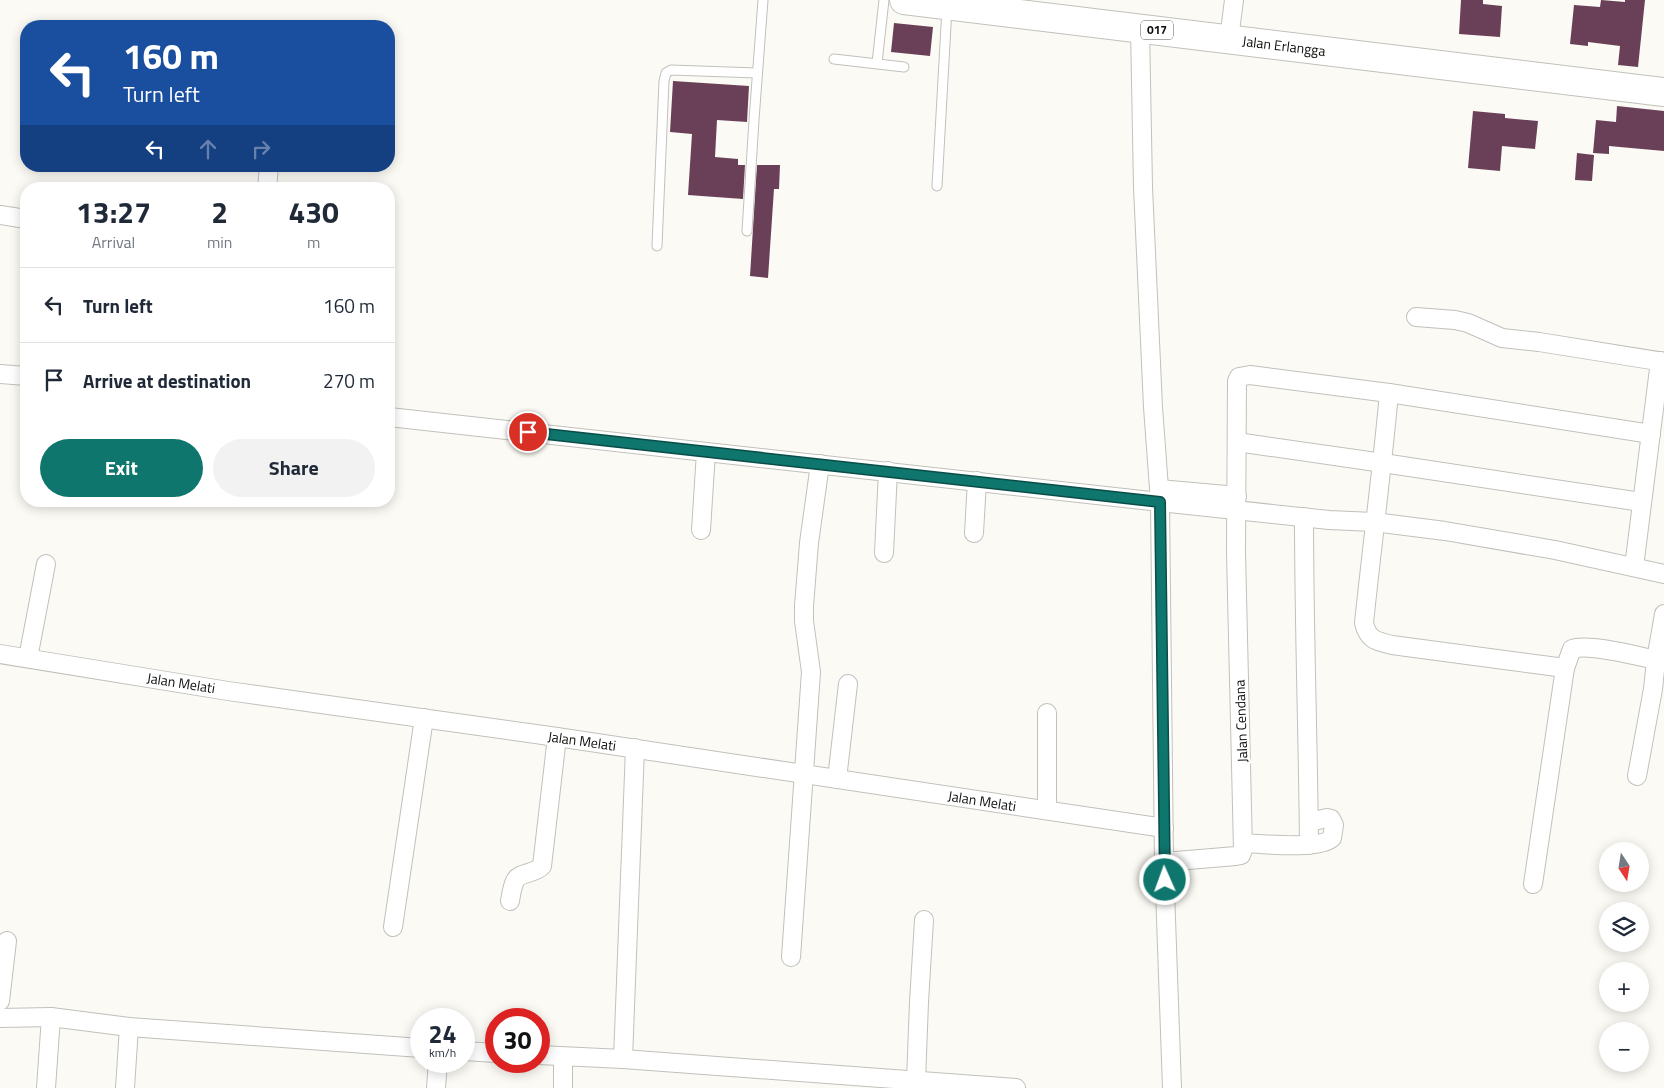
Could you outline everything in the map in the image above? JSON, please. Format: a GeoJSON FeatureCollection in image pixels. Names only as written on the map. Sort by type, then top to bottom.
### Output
{"type":"FeatureCollection","features":[{"type":"Feature","properties":{"kind":"main road","name":"Jalan Erlangga"},"geometry":{"type":"LineString","coordinates":[[904,0],[1664,92]]}},
{"type":"Feature","properties":{"kind":"street"},"geometry":{"type":"LineString","coordinates":[[1228,39],[1234,0]]}},
{"type":"Feature","properties":{"kind":"street"},"geometry":{"type":"LineString","coordinates":[[1140,28],[1143,187],[1153,407],[1160,495],[1164,862],[1172,1088]]}},
{"type":"Feature","properties":{"kind":"street"},"geometry":{"type":"LineString","coordinates":[[0,215],[20,218]]}},
{"type":"Feature","properties":{"kind":"street"},"geometry":{"type":"LineString","coordinates":[[1416,317],[1468,323],[1502,338],[1662,361],[1634,567]]}},
{"type":"Feature","properties":{"kind":"street"},"geometry":{"type":"LineString","coordinates":[[0,374],[20,376]]}},
{"type":"Feature","properties":{"kind":"street","name":"Jalan Cendana"},"geometry":{"type":"LineString","coordinates":[[1244,844],[1236,552],[1237,381],[1244,374],[1389,393]]}},
{"type":"Feature","properties":{"kind":"street"},"geometry":{"type":"LineString","coordinates":[[1565,668],[1392,645],[1375,641],[1366,632],[1364,622],[1374,522],[1383,463],[1389,393],[1651,434]]}},
{"type":"Feature","properties":{"kind":"street"},"geometry":{"type":"LineString","coordinates":[[395,418],[977,481],[1237,503],[1304,517],[1445,530],[1555,550],[1664,574]]}},
{"type":"Feature","properties":{"kind":"street"},"geometry":{"type":"LineString","coordinates":[[1237,442],[1642,502]]}},
{"type":"Feature","properties":{"kind":"street"},"geometry":{"type":"LineString","coordinates":[[701,530],[706,452]]}},
{"type":"Feature","properties":{"kind":"street"},"geometry":{"type":"LineString","coordinates":[[791,957],[811,672],[804,621],[804,606],[809,543],[820,464]]}},
{"type":"Feature","properties":{"kind":"street"},"geometry":{"type":"LineString","coordinates":[[884,553],[888,471]]}},
{"type":"Feature","properties":{"kind":"street"},"geometry":{"type":"LineString","coordinates":[[974,533],[977,481]]}},
{"type":"Feature","properties":{"kind":"street"},"geometry":{"type":"LineString","coordinates":[[1304,517],[1304,620],[1308,710],[1309,845]]}},
{"type":"Feature","properties":{"kind":"street"},"geometry":{"type":"LineString","coordinates":[[28,658],[46,564]]}},
{"type":"Feature","properties":{"kind":"street"},"geometry":{"type":"LineString","coordinates":[[1636,776],[1659,689],[1656,660],[1664,614]]}},
{"type":"Feature","properties":{"kind":"street"},"geometry":{"type":"LineString","coordinates":[[1533,884],[1565,668],[1572,649],[1579,647],[1656,660]]}},
{"type":"Feature","properties":{"kind":"street","name":"Jalan Melati"},"geometry":{"type":"LineString","coordinates":[[0,654],[228,691],[635,748],[1164,828]]}},
{"type":"Feature","properties":{"kind":"street"},"geometry":{"type":"LineString","coordinates":[[837,779],[848,684]]}},
{"type":"Feature","properties":{"kind":"street"},"geometry":{"type":"LineString","coordinates":[[1047,712],[1047,810]]}},
{"type":"Feature","properties":{"kind":"street"},"geometry":{"type":"LineString","coordinates":[[393,927],[424,718]]}},
{"type":"Feature","properties":{"kind":"street"},"geometry":{"type":"LineString","coordinates":[[510,901],[516,880],[538,870],[542,866],[556,737]]}},
{"type":"Feature","properties":{"kind":"street"},"geometry":{"type":"LineString","coordinates":[[623,1059],[635,748]]}},
{"type":"Feature","properties":{"kind":"street"},"geometry":{"type":"LineString","coordinates":[[1164,862],[1241,855],[1244,844],[1291,846],[1330,841],[1334,825],[1331,819],[1327,818],[1309,822]]}},
{"type":"Feature","properties":{"kind":"street"},"geometry":{"type":"LineString","coordinates":[[916,1082],[924,920]]}},
{"type":"Feature","properties":{"kind":"street"},"geometry":{"type":"LineString","coordinates":[[0,1001],[7,941]]}},
{"type":"Feature","properties":{"kind":"street"},"geometry":{"type":"LineString","coordinates":[[46,1088],[51,1017]]}},
{"type":"Feature","properties":{"kind":"street"},"geometry":{"type":"LineString","coordinates":[[0,1018],[51,1017],[129,1027],[410,1047]]}},
{"type":"Feature","properties":{"kind":"street"},"geometry":{"type":"LineString","coordinates":[[125,1088],[129,1027]]}},
{"type":"Feature","properties":{"kind":"street"},"geometry":{"type":"LineString","coordinates":[[550,1056],[623,1059],[1016,1088]]}},
{"type":"Feature","properties":{"kind":"street"},"geometry":{"type":"LineString","coordinates":[[563,1057],[563,1088]]}},
{"type":"Feature","properties":{"kind":"street"},"geometry":{"type":"LineString","coordinates":[[436,1088],[437,1073]]}},
{"type":"Feature","properties":{"kind":"lane"},"geometry":{"type":"LineString","coordinates":[[747,231],[763,0]]}},
{"type":"Feature","properties":{"kind":"lane"},"geometry":{"type":"LineString","coordinates":[[877,63],[884,0]]}},
{"type":"Feature","properties":{"kind":"lane"},"geometry":{"type":"LineString","coordinates":[[937,186],[940,3]]}},
{"type":"Feature","properties":{"kind":"lane"},"geometry":{"type":"LineString","coordinates":[[834,59],[904,67]]}},
{"type":"Feature","properties":{"kind":"lane"},"geometry":{"type":"LineString","coordinates":[[657,246],[664,81],[666,74],[671,70],[758,73]]}},
{"type":"Feature","properties":{"kind":"building"},"geometry":{"type":"Polygon","coordinates":[[[1461,0],[1483,0],[1483,4],[1502,6],[1500,37],[1459,34],[1461,0]]]}},
{"type":"Feature","properties":{"kind":"building"},"geometry":{"type":"Polygon","coordinates":[[[1601,0],[1625,2],[1625,0],[1645,0],[1638,67],[1618,65],[1620,46],[1588,42],[1588,46],[1570,44],[1574,5],[1600,7],[1601,0]]]}},
{"type":"Feature","properties":{"kind":"building"},"geometry":{"type":"Polygon","coordinates":[[[894,23],[933,27],[930,56],[891,52],[894,23]]]}},
{"type":"Feature","properties":{"kind":"building"},"geometry":{"type":"Polygon","coordinates":[[[673,81],[749,86],[747,122],[717,120],[715,157],[738,159],[738,165],[745,165],[743,199],[688,195],[692,134],[670,132],[673,81]]]}},
{"type":"Feature","properties":{"kind":"building"},"geometry":{"type":"Polygon","coordinates":[[[1617,106],[1664,111],[1664,151],[1609,146],[1609,154],[1593,153],[1596,120],[1616,122],[1617,106]]]}},
{"type":"Feature","properties":{"kind":"building"},"geometry":{"type":"Polygon","coordinates":[[[1473,111],[1505,114],[1505,118],[1538,121],[1535,149],[1502,146],[1500,171],[1468,168],[1473,111]]]}},
{"type":"Feature","properties":{"kind":"building"},"geometry":{"type":"Polygon","coordinates":[[[1577,153],[1594,155],[1592,181],[1575,180],[1577,153]]]}},
{"type":"Feature","properties":{"kind":"building"},"geometry":{"type":"Polygon","coordinates":[[[757,165],[780,165],[779,189],[774,189],[768,278],[750,276],[757,165]]]}},
{"type":"Feature","properties":{"kind":"route"},"geometry":{"type":"LineString","coordinates":[[528,432],[1160,502],[1165,880]]}}]}
